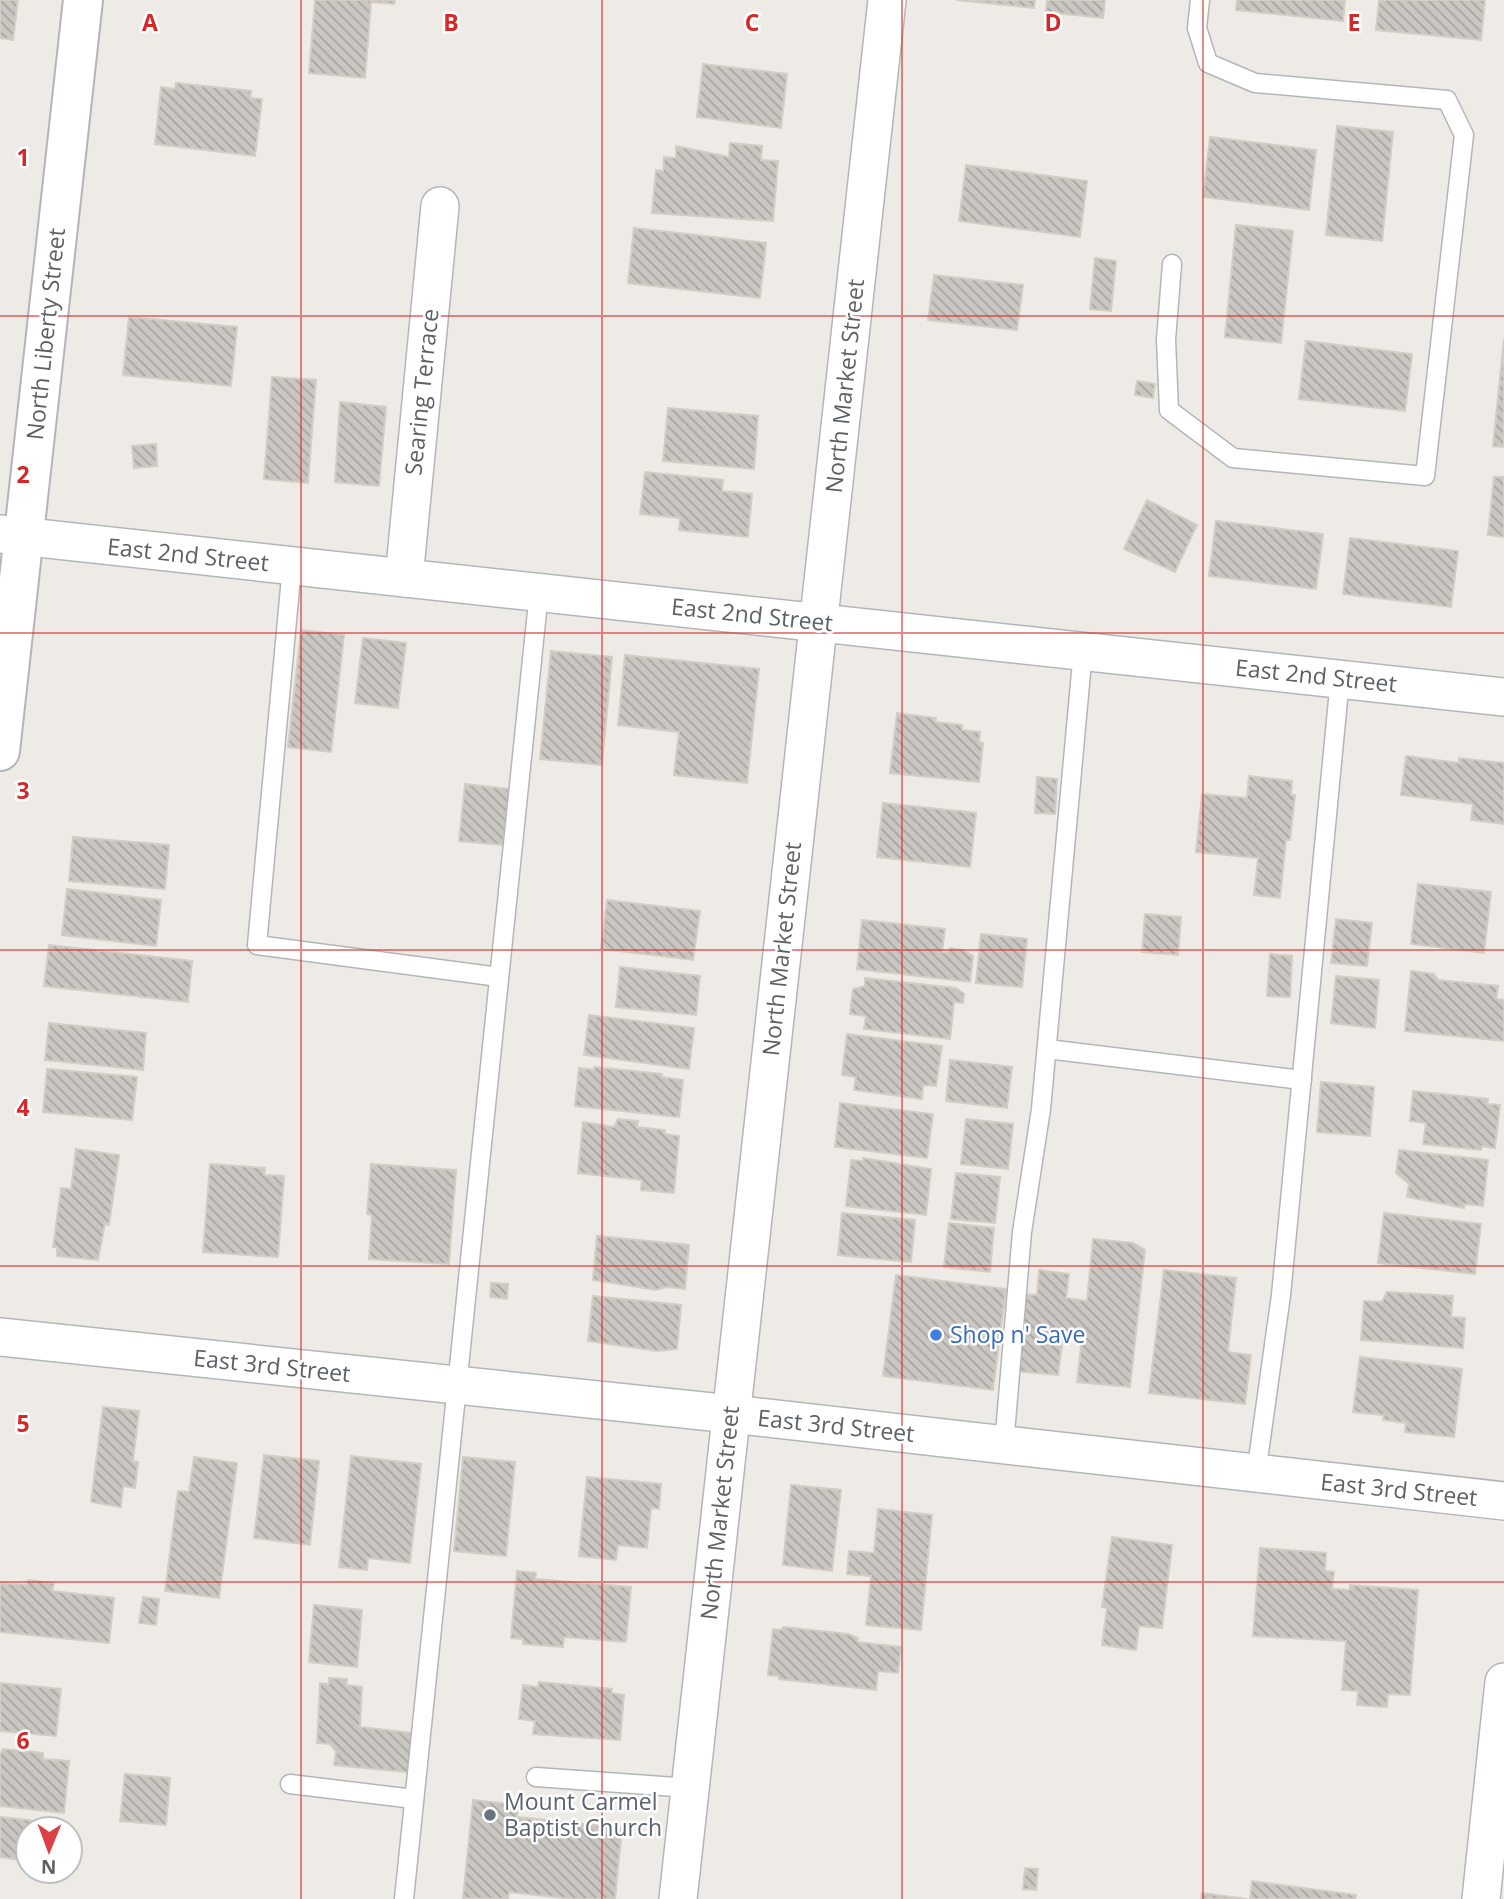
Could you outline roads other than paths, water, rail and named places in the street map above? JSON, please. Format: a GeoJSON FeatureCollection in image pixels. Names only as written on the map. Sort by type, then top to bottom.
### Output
{"type":"FeatureCollection","features":[{"type":"Feature","properties":{"kind":"street","name":"North Liberty Street"},"geometry":{"type":"LineString","coordinates":[[0,751],[12,535],[83,0]]}},
{"type":"Feature","properties":{"kind":"street","name":"North Market Street"},"geometry":{"type":"LineString","coordinates":[[678,1899],[887,0]]}},
{"type":"Feature","properties":{"kind":"street","name":"Searing Terrace"},"geometry":{"type":"LineString","coordinates":[[404,578],[440,206]]}},
{"type":"Feature","properties":{"kind":"street","name":"East 2nd Street"},"geometry":{"type":"LineString","coordinates":[[12,535],[1504,697]]}},
{"type":"Feature","properties":{"kind":"street","name":"East 3rd Street"},"geometry":{"type":"LineString","coordinates":[[0,1337],[731,1414],[1504,1501]]}},
{"type":"Feature","properties":{"kind":"street"},"geometry":{"type":"LineString","coordinates":[[1481,1899],[1504,1682]]}},
{"type":"Feature","properties":{"kind":"lane"},"geometry":{"type":"LineString","coordinates":[[1172,264],[1166,340],[1169,410],[1233,458],[1425,476],[1464,135],[1447,100],[1255,83],[1208,63],[1197,28],[1200,0]]}},
{"type":"Feature","properties":{"kind":"lane"},"geometry":{"type":"LineString","coordinates":[[292,566],[257,945],[499,977]]}},
{"type":"Feature","properties":{"kind":"lane"},"geometry":{"type":"LineString","coordinates":[[404,1899],[539,592]]}},
{"type":"Feature","properties":{"kind":"lane"},"geometry":{"type":"LineString","coordinates":[[1004,1445],[1022,1232],[1047,1049],[1083,651]]}},
{"type":"Feature","properties":{"kind":"lane"},"geometry":{"type":"LineString","coordinates":[[1256,1474],[1281,1295],[1340,679]]}},
{"type":"Feature","properties":{"kind":"lane"},"geometry":{"type":"LineString","coordinates":[[1047,1049],[1302,1080]]}},
{"type":"Feature","properties":{"kind":"lane"},"geometry":{"type":"LineString","coordinates":[[536,1777],[690,1788]]}},
{"type":"Feature","properties":{"kind":"lane"},"geometry":{"type":"LineString","coordinates":[[290,1784],[414,1799]]}},
{"type":"Feature","properties":{"kind":"place","name":"Shop n' Save"},"geometry":{"type":"Point","coordinates":[936,1335]}},
{"type":"Feature","properties":{"kind":"place","name":"Mount Carmel Baptist Church"},"geometry":{"type":"Point","coordinates":[490,1815]}}]}
